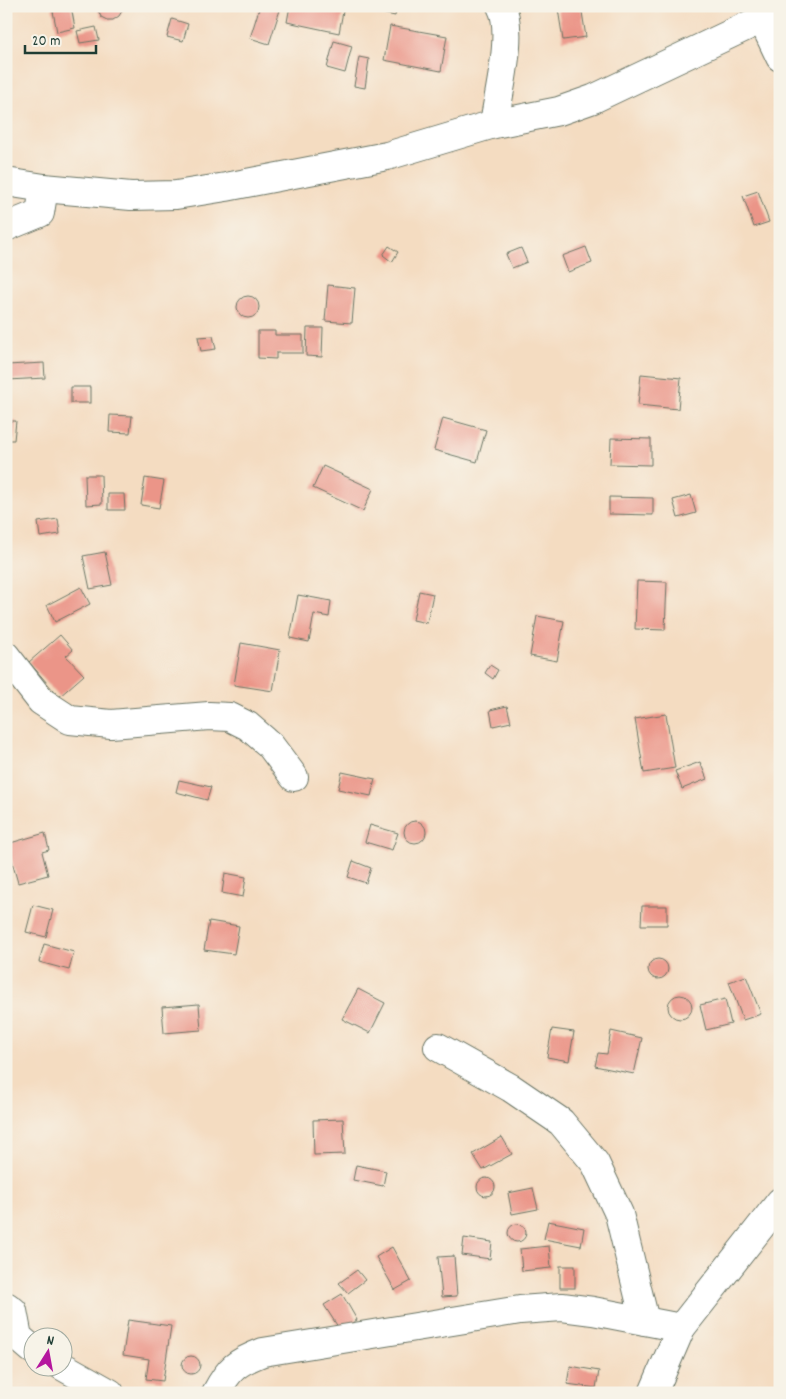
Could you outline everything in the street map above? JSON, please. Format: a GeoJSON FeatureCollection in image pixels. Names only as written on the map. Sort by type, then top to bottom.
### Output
{"type":"FeatureCollection","features":[{"type":"Feature","properties":{"kind":"street"},"geometry":{"type":"LineString","coordinates":[[494,124],[506,47],[507,24],[501,6]]}},
{"type":"Feature","properties":{"kind":"street"},"geometry":{"type":"LineString","coordinates":[[6,182],[44,188],[130,196],[176,195],[226,188],[387,156],[494,124],[559,111],[593,99],[771,14],[780,57]]}},
{"type":"Feature","properties":{"kind":"street"},"geometry":{"type":"LineString","coordinates":[[6,227],[40,213],[44,188]]}},
{"type":"Feature","properties":{"kind":"street"},"geometry":{"type":"LineString","coordinates":[[6,656],[41,701],[70,720],[112,724],[209,716],[230,717],[248,726],[270,745],[294,777]]}},
{"type":"Feature","properties":{"kind":"street"},"geometry":{"type":"LineString","coordinates":[[438,1047],[511,1088],[561,1122],[595,1163],[619,1214],[645,1321]]}},
{"type":"Feature","properties":{"kind":"street"},"geometry":{"type":"LineString","coordinates":[[653,1393],[681,1328],[780,1202]]}},
{"type":"Feature","properties":{"kind":"street"},"geometry":{"type":"LineString","coordinates":[[6,1306],[13,1311],[18,1337],[22,1340]]}},
{"type":"Feature","properties":{"kind":"street"},"geometry":{"type":"LineString","coordinates":[[216,1393],[224,1377],[232,1367],[263,1352],[520,1310],[562,1307],[681,1328]]}},
{"type":"Feature","properties":{"kind":"street"},"geometry":{"type":"LineString","coordinates":[[72,1372],[110,1393]]}},
{"type":"Feature","properties":{"kind":"building"},"geometry":{"type":"Polygon","coordinates":[[[52,6],[71,6],[75,28],[57,32],[52,6]]]}},
{"type":"Feature","properties":{"kind":"building"},"geometry":{"type":"Polygon","coordinates":[[[99,6],[121,6],[122,11],[113,20],[107,20],[101,17],[98,10],[99,6]]]}},
{"type":"Feature","properties":{"kind":"building"},"geometry":{"type":"Polygon","coordinates":[[[260,6],[269,6],[280,10],[269,44],[250,38],[260,6]]]}},
{"type":"Feature","properties":{"kind":"building"},"geometry":{"type":"Polygon","coordinates":[[[290,6],[344,6],[339,33],[287,22],[290,6]]]}},
{"type":"Feature","properties":{"kind":"building"},"geometry":{"type":"Polygon","coordinates":[[[379,6],[397,6],[395,16],[377,12],[379,6]]]}},
{"type":"Feature","properties":{"kind":"building"},"geometry":{"type":"Polygon","coordinates":[[[581,6],[586,37],[563,40],[558,9],[581,6]]]}},
{"type":"Feature","properties":{"kind":"building"},"geometry":{"type":"Polygon","coordinates":[[[172,19],[188,24],[183,41],[167,37],[172,19]]]}},
{"type":"Feature","properties":{"kind":"building"},"geometry":{"type":"Polygon","coordinates":[[[390,26],[447,36],[441,71],[384,60],[390,26]]]}},
{"type":"Feature","properties":{"kind":"building"},"geometry":{"type":"Polygon","coordinates":[[[96,27],[99,40],[80,43],[77,31],[96,27]]]}},
{"type":"Feature","properties":{"kind":"building"},"geometry":{"type":"Polygon","coordinates":[[[334,41],[352,46],[345,73],[327,68],[334,41]]]}},
{"type":"Feature","properties":{"kind":"building"},"geometry":{"type":"Polygon","coordinates":[[[359,57],[369,59],[365,88],[354,86],[359,57]]]}},
{"type":"Feature","properties":{"kind":"building"},"geometry":{"type":"Polygon","coordinates":[[[758,191],[769,222],[754,227],[743,196],[758,191]]]}},
{"type":"Feature","properties":{"kind":"building"},"geometry":{"type":"Polygon","coordinates":[[[389,246],[398,252],[392,262],[383,255],[389,246]]]}},
{"type":"Feature","properties":{"kind":"building"},"geometry":{"type":"Polygon","coordinates":[[[586,247],[592,263],[568,272],[562,256],[586,247]]]}},
{"type":"Feature","properties":{"kind":"building"},"geometry":{"type":"Polygon","coordinates":[[[521,248],[527,262],[512,268],[506,254],[521,248]]]}},
{"type":"Feature","properties":{"kind":"building"},"geometry":{"type":"Polygon","coordinates":[[[328,285],[355,288],[352,323],[325,321],[328,285]]]}},
{"type":"Feature","properties":{"kind":"building"},"geometry":{"type":"Polygon","coordinates":[[[244,296],[252,296],[259,303],[259,311],[252,318],[244,318],[237,311],[237,303],[244,296]]]}},
{"type":"Feature","properties":{"kind":"building"},"geometry":{"type":"Polygon","coordinates":[[[307,328],[323,328],[322,357],[306,356],[307,328]]]}},
{"type":"Feature","properties":{"kind":"building"},"geometry":{"type":"Polygon","coordinates":[[[258,331],[275,331],[275,335],[303,335],[303,353],[276,353],[276,359],[258,358],[258,331]]]}},
{"type":"Feature","properties":{"kind":"building"},"geometry":{"type":"Polygon","coordinates":[[[213,336],[216,349],[201,351],[198,337],[213,336]]]}},
{"type":"Feature","properties":{"kind":"building"},"geometry":{"type":"Polygon","coordinates":[[[44,363],[45,378],[8,380],[7,365],[44,363]]]}},
{"type":"Feature","properties":{"kind":"building"},"geometry":{"type":"Polygon","coordinates":[[[641,374],[681,378],[678,409],[638,405],[641,374]]]}},
{"type":"Feature","properties":{"kind":"building"},"geometry":{"type":"Polygon","coordinates":[[[71,387],[90,387],[90,403],[71,403],[71,387]]]}},
{"type":"Feature","properties":{"kind":"building"},"geometry":{"type":"Polygon","coordinates":[[[110,415],[132,416],[130,433],[109,432],[110,415]]]}},
{"type":"Feature","properties":{"kind":"building"},"geometry":{"type":"Polygon","coordinates":[[[443,418],[486,430],[477,462],[434,450],[443,418]]]}},
{"type":"Feature","properties":{"kind":"building"},"geometry":{"type":"Polygon","coordinates":[[[6,421],[16,421],[14,440],[6,440],[6,421]]]}},
{"type":"Feature","properties":{"kind":"building"},"geometry":{"type":"Polygon","coordinates":[[[611,438],[651,439],[651,465],[610,464],[611,438]]]}},
{"type":"Feature","properties":{"kind":"building"},"geometry":{"type":"Polygon","coordinates":[[[323,466],[373,489],[363,511],[313,488],[323,466]]]}},
{"type":"Feature","properties":{"kind":"building"},"geometry":{"type":"Polygon","coordinates":[[[85,475],[101,475],[102,504],[86,505],[85,475]]]}},
{"type":"Feature","properties":{"kind":"building"},"geometry":{"type":"Polygon","coordinates":[[[145,478],[164,481],[159,508],[141,505],[145,478]]]}},
{"type":"Feature","properties":{"kind":"building"},"geometry":{"type":"Polygon","coordinates":[[[108,494],[124,494],[125,510],[108,510],[108,494]]]}},
{"type":"Feature","properties":{"kind":"building"},"geometry":{"type":"Polygon","coordinates":[[[691,495],[696,513],[678,518],[673,500],[691,495]]]}},
{"type":"Feature","properties":{"kind":"building"},"geometry":{"type":"Polygon","coordinates":[[[609,497],[653,498],[653,515],[609,514],[609,497]]]}},
{"type":"Feature","properties":{"kind":"building"},"geometry":{"type":"Polygon","coordinates":[[[58,519],[60,534],[40,537],[38,522],[58,519]]]}},
{"type":"Feature","properties":{"kind":"building"},"geometry":{"type":"Polygon","coordinates":[[[105,552],[112,585],[90,589],[83,556],[105,552]]]}},
{"type":"Feature","properties":{"kind":"building"},"geometry":{"type":"Polygon","coordinates":[[[637,581],[667,582],[665,630],[635,629],[637,581]]]}},
{"type":"Feature","properties":{"kind":"building"},"geometry":{"type":"Polygon","coordinates":[[[81,587],[90,604],[55,622],[47,605],[81,587]]]}},
{"type":"Feature","properties":{"kind":"building"},"geometry":{"type":"Polygon","coordinates":[[[419,591],[433,594],[427,623],[413,620],[419,591]]]}},
{"type":"Feature","properties":{"kind":"building"},"geometry":{"type":"Polygon","coordinates":[[[298,595],[331,601],[329,617],[314,614],[309,642],[290,638],[298,595]]]}},
{"type":"Feature","properties":{"kind":"building"},"geometry":{"type":"Polygon","coordinates":[[[537,616],[564,621],[557,661],[530,656],[537,616]]]}},
{"type":"Feature","properties":{"kind":"building"},"geometry":{"type":"Polygon","coordinates":[[[60,635],[73,650],[66,656],[84,675],[59,697],[29,662],[60,635]]]}},
{"type":"Feature","properties":{"kind":"building"},"geometry":{"type":"Polygon","coordinates":[[[241,643],[280,650],[273,691],[234,685],[241,643]]]}},
{"type":"Feature","properties":{"kind":"building"},"geometry":{"type":"Polygon","coordinates":[[[490,665],[498,670],[493,679],[485,673],[490,665]]]}},
{"type":"Feature","properties":{"kind":"building"},"geometry":{"type":"Polygon","coordinates":[[[507,706],[511,722],[493,726],[490,710],[507,706]]]}},
{"type":"Feature","properties":{"kind":"building"},"geometry":{"type":"Polygon","coordinates":[[[666,714],[675,768],[644,773],[635,719],[666,714]]]}},
{"type":"Feature","properties":{"kind":"building"},"geometry":{"type":"Polygon","coordinates":[[[700,762],[707,779],[682,789],[675,771],[700,762]]]}},
{"type":"Feature","properties":{"kind":"building"},"geometry":{"type":"Polygon","coordinates":[[[342,772],[375,779],[371,796],[338,789],[342,772]]]}},
{"type":"Feature","properties":{"kind":"building"},"geometry":{"type":"Polygon","coordinates":[[[179,780],[211,787],[207,800],[176,792],[179,780]]]}},
{"type":"Feature","properties":{"kind":"building"},"geometry":{"type":"Polygon","coordinates":[[[411,821],[419,821],[426,828],[426,836],[419,843],[411,843],[404,836],[404,828],[411,821]]]}},
{"type":"Feature","properties":{"kind":"building"},"geometry":{"type":"Polygon","coordinates":[[[370,825],[398,833],[392,850],[365,842],[370,825]]]}},
{"type":"Feature","properties":{"kind":"building"},"geometry":{"type":"Polygon","coordinates":[[[45,833],[49,850],[42,852],[48,875],[18,883],[7,844],[45,833]]]}},
{"type":"Feature","properties":{"kind":"building"},"geometry":{"type":"Polygon","coordinates":[[[353,861],[371,868],[366,883],[348,877],[353,861]]]}},
{"type":"Feature","properties":{"kind":"building"},"geometry":{"type":"Polygon","coordinates":[[[225,873],[246,877],[243,897],[222,893],[225,873]]]}},
{"type":"Feature","properties":{"kind":"building"},"geometry":{"type":"Polygon","coordinates":[[[33,905],[53,910],[46,937],[26,932],[33,905]]]}},
{"type":"Feature","properties":{"kind":"building"},"geometry":{"type":"Polygon","coordinates":[[[642,906],[667,906],[667,925],[641,925],[642,906]]]}},
{"type":"Feature","properties":{"kind":"building"},"geometry":{"type":"Polygon","coordinates":[[[209,921],[239,926],[234,954],[204,950],[209,921]]]}},
{"type":"Feature","properties":{"kind":"building"},"geometry":{"type":"Polygon","coordinates":[[[44,944],[74,952],[69,970],[39,962],[44,944]]]}},
{"type":"Feature","properties":{"kind":"building"},"geometry":{"type":"Polygon","coordinates":[[[658,959],[665,962],[668,969],[665,976],[658,979],[651,976],[648,969],[651,962],[658,959]]]}},
{"type":"Feature","properties":{"kind":"building"},"geometry":{"type":"Polygon","coordinates":[[[746,976],[761,1014],[743,1020],[729,982],[746,976]]]}},
{"type":"Feature","properties":{"kind":"building"},"geometry":{"type":"Polygon","coordinates":[[[358,989],[385,1003],[370,1033],[342,1019],[358,989]]]}},
{"type":"Feature","properties":{"kind":"building"},"geometry":{"type":"Polygon","coordinates":[[[680,995],[689,998],[692,1007],[689,1016],[680,1019],[671,1016],[668,1007],[671,998],[680,995]]]}},
{"type":"Feature","properties":{"kind":"building"},"geometry":{"type":"Polygon","coordinates":[[[725,999],[731,1024],[706,1030],[700,1005],[725,999]]]}},
{"type":"Feature","properties":{"kind":"building"},"geometry":{"type":"Polygon","coordinates":[[[199,1004],[201,1030],[164,1033],[162,1007],[199,1004]]]}},
{"type":"Feature","properties":{"kind":"building"},"geometry":{"type":"Polygon","coordinates":[[[552,1029],[574,1032],[569,1061],[547,1057],[552,1029]]]}},
{"type":"Feature","properties":{"kind":"building"},"geometry":{"type":"Polygon","coordinates":[[[611,1031],[642,1038],[634,1074],[595,1066],[598,1053],[607,1054],[611,1031]]]}},
{"type":"Feature","properties":{"kind":"building"},"geometry":{"type":"Polygon","coordinates":[[[343,1119],[345,1154],[314,1155],[313,1120],[343,1119]]]}},
{"type":"Feature","properties":{"kind":"building"},"geometry":{"type":"Polygon","coordinates":[[[502,1137],[512,1154],[483,1170],[473,1154],[502,1137]]]}},
{"type":"Feature","properties":{"kind":"building"},"geometry":{"type":"Polygon","coordinates":[[[356,1165],[386,1171],[383,1186],[353,1180],[356,1165]]]}},
{"type":"Feature","properties":{"kind":"building"},"geometry":{"type":"Polygon","coordinates":[[[486,1178],[492,1181],[495,1187],[492,1193],[486,1196],[480,1193],[477,1187],[480,1181],[486,1178]]]}},
{"type":"Feature","properties":{"kind":"building"},"geometry":{"type":"Polygon","coordinates":[[[533,1188],[538,1209],[512,1214],[508,1193],[533,1188]]]}},
{"type":"Feature","properties":{"kind":"building"},"geometry":{"type":"Polygon","coordinates":[[[548,1221],[584,1228],[581,1246],[544,1239],[548,1221]]]}},
{"type":"Feature","properties":{"kind":"building"},"geometry":{"type":"Polygon","coordinates":[[[517,1224],[523,1227],[526,1233],[523,1239],[517,1242],[511,1239],[508,1233],[511,1227],[517,1224]]]}},
{"type":"Feature","properties":{"kind":"building"},"geometry":{"type":"Polygon","coordinates":[[[464,1238],[492,1242],[490,1259],[462,1255],[464,1238]]]}},
{"type":"Feature","properties":{"kind":"building"},"geometry":{"type":"Polygon","coordinates":[[[549,1246],[551,1268],[522,1271],[520,1249],[549,1246]]]}},
{"type":"Feature","properties":{"kind":"building"},"geometry":{"type":"Polygon","coordinates":[[[392,1247],[411,1281],[395,1290],[376,1257],[392,1247]]]}},
{"type":"Feature","properties":{"kind":"building"},"geometry":{"type":"Polygon","coordinates":[[[454,1256],[457,1296],[442,1297],[438,1257],[454,1256]]]}},
{"type":"Feature","properties":{"kind":"building"},"geometry":{"type":"Polygon","coordinates":[[[560,1266],[575,1266],[575,1288],[560,1288],[560,1266]]]}},
{"type":"Feature","properties":{"kind":"building"},"geometry":{"type":"Polygon","coordinates":[[[357,1270],[365,1280],[348,1293],[339,1283],[357,1270]]]}},
{"type":"Feature","properties":{"kind":"building"},"geometry":{"type":"Polygon","coordinates":[[[342,1294],[357,1320],[340,1330],[324,1305],[342,1294]]]}},
{"type":"Feature","properties":{"kind":"building"},"geometry":{"type":"Polygon","coordinates":[[[128,1320],[171,1326],[163,1381],[146,1379],[149,1359],[123,1355],[128,1320]]]}},
{"type":"Feature","properties":{"kind":"building"},"geometry":{"type":"Polygon","coordinates":[[[191,1356],[197,1359],[200,1365],[197,1371],[191,1374],[185,1371],[182,1365],[185,1359],[191,1356]]]}},
{"type":"Feature","properties":{"kind":"building"},"geometry":{"type":"Polygon","coordinates":[[[570,1366],[599,1371],[596,1388],[567,1384],[570,1366]]]}}]}
